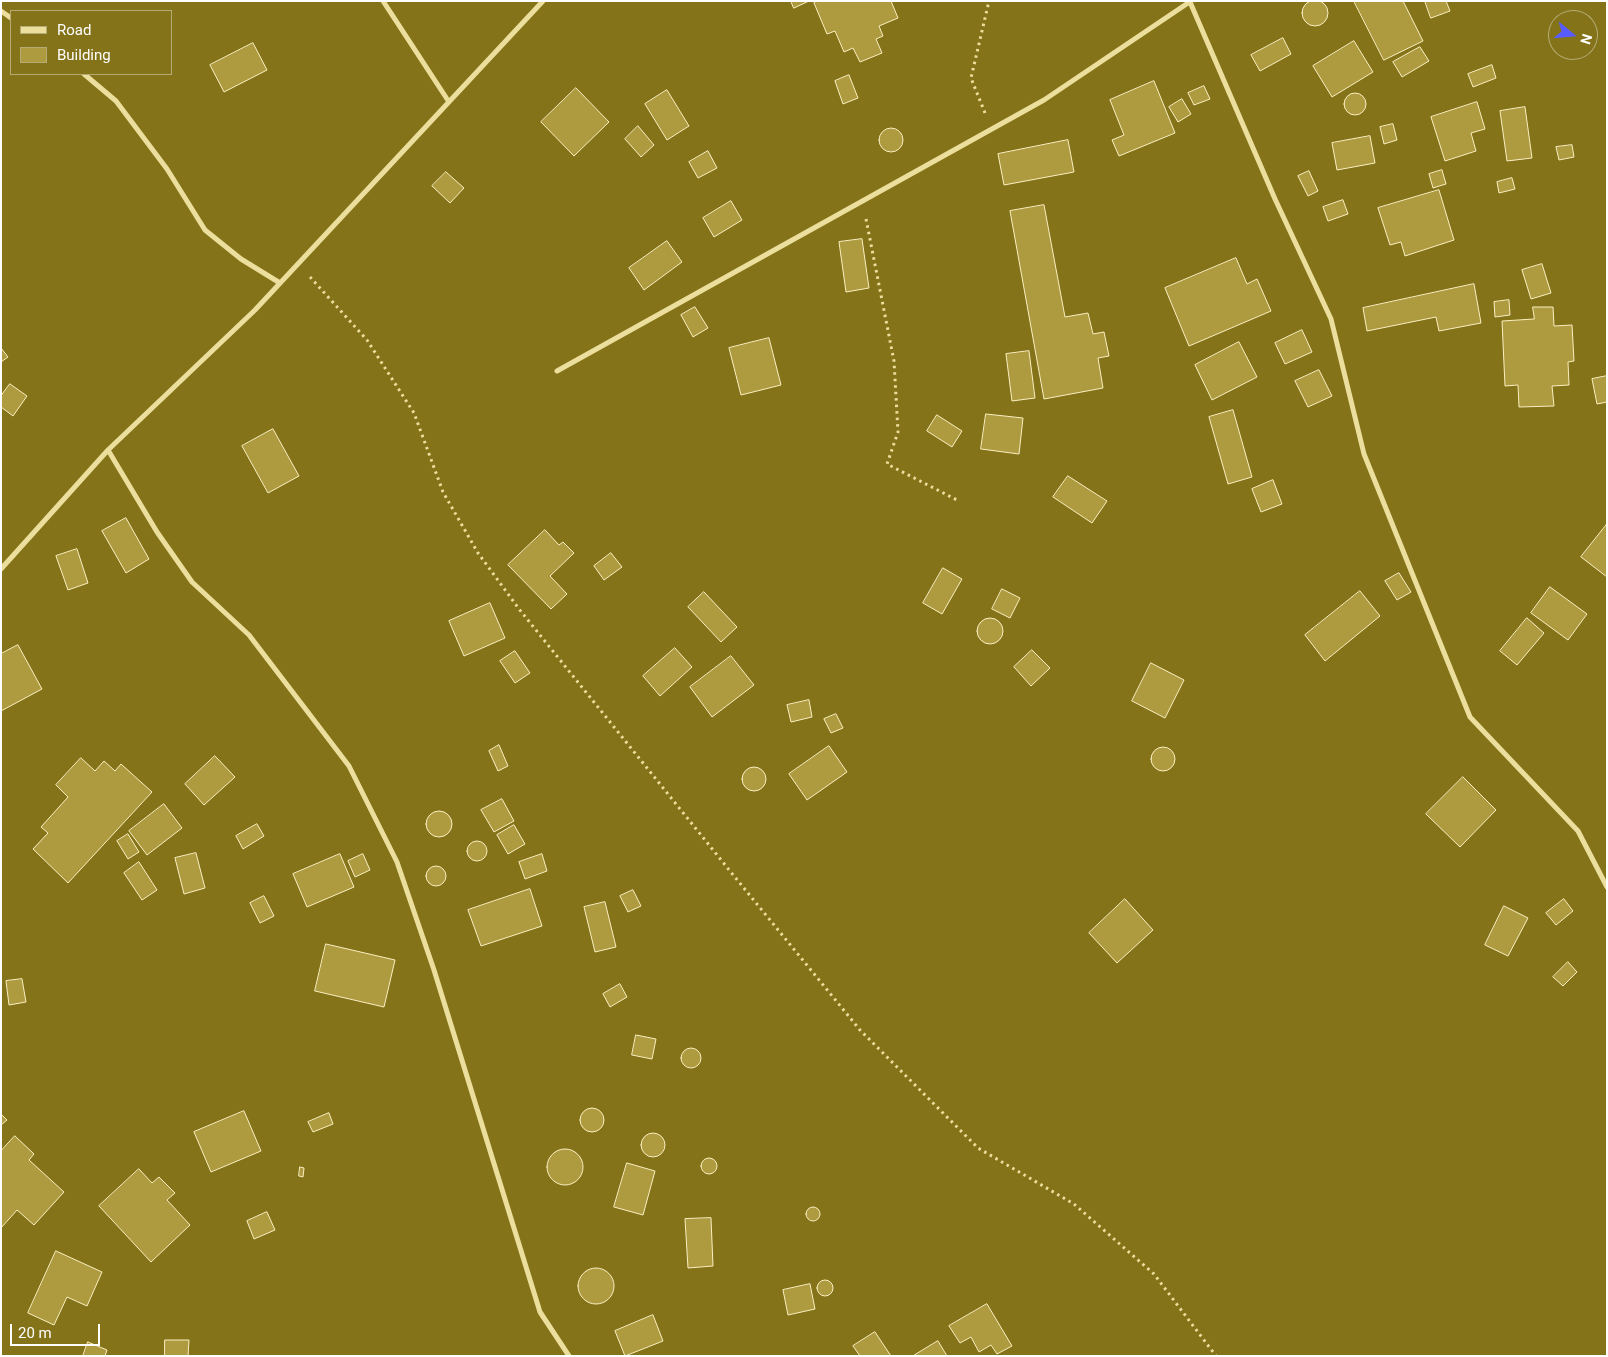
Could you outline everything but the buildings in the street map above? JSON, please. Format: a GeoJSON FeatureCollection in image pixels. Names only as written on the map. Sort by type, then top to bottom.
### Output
{"type":"FeatureCollection","features":[{"type":"Feature","properties":{"kind":"street"},"geometry":{"type":"LineString","coordinates":[[384,1],[449,102]]}},
{"type":"Feature","properties":{"kind":"street"},"geometry":{"type":"LineString","coordinates":[[1,569],[108,450],[255,310],[543,1]]}},
{"type":"Feature","properties":{"kind":"street"},"geometry":{"type":"LineString","coordinates":[[558,371],[1044,100],[1191,1],[1275,200],[1331,319],[1364,454],[1470,717],[1578,831],[1607,887]]}},
{"type":"Feature","properties":{"kind":"street"},"geometry":{"type":"LineString","coordinates":[[85,75],[116,101],[167,169],[205,230],[241,259],[280,283]]}},
{"type":"Feature","properties":{"kind":"street"},"geometry":{"type":"LineString","coordinates":[[108,450],[157,532],[192,582],[249,635],[349,766],[400,871],[434,970],[540,1312],[569,1356]]}},
{"type":"Feature","properties":{"kind":"path"},"geometry":{"type":"LineString","coordinates":[[989,1],[971,78],[992,130]]}},
{"type":"Feature","properties":{"kind":"path"},"geometry":{"type":"LineString","coordinates":[[863,201],[894,361],[898,432],[887,464],[957,500]]}},
{"type":"Feature","properties":{"kind":"path"},"geometry":{"type":"LineString","coordinates":[[298,263],[367,340],[414,413],[443,492],[478,553],[519,609],[860,1030],[978,1148],[1074,1204],[1154,1274],[1216,1356]]}}]}
